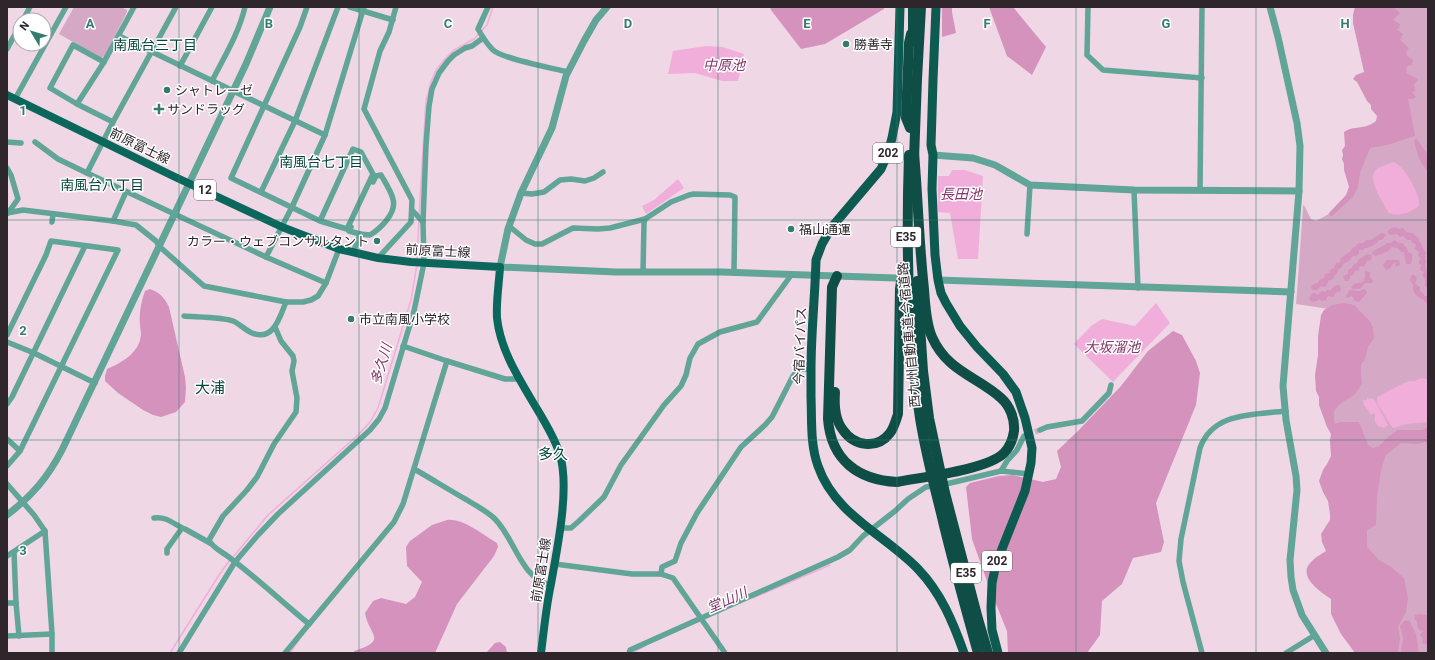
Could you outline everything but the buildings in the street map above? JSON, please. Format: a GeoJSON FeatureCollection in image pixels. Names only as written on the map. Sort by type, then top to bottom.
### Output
{"type":"FeatureCollection","features":[{"type":"Feature","properties":{"kind":"highway","name":"今宿バイパス"},"geometry":{"type":"LineString","coordinates":[[900,7],[897,112],[888,153],[881,169],[831,228],[816,260],[811,370],[812,435],[818,466],[824,481],[836,500],[849,513],[906,558],[930,583],[946,606],[964,653]]}},
{"type":"Feature","properties":{"kind":"highway","name":"西九州自動車道;今宿道路"},"geometry":{"type":"LineString","coordinates":[[914,7],[917,26]]}},
{"type":"Feature","properties":{"kind":"highway","name":"西九州自動車道;今宿道路"},"geometry":{"type":"LineString","coordinates":[[921,7],[917,26],[913,132],[906,243],[914,372],[920,419],[934,464]]}},
{"type":"Feature","properties":{"kind":"highway","name":"202"},"geometry":{"type":"LineString","coordinates":[[936,7],[932,114],[932,189],[934,240],[938,280],[944,298],[960,326],[1003,374],[1016,392],[1022,408],[1032,448],[1029,474],[1025,491],[996,564],[992,583],[992,630],[998,653]]}},
{"type":"Feature","properties":{"kind":"highway","name":"西九州自動車道;今宿道路"},"geometry":{"type":"LineString","coordinates":[[913,132],[915,244],[919,326],[934,464],[954,568],[978,653]]}},
{"type":"Feature","properties":{"kind":"highway"},"geometry":{"type":"LineString","coordinates":[[837,276],[832,287],[828,430],[837,452],[847,464],[855,471],[869,477],[885,482],[897,482],[979,466],[992,461],[1004,453],[1010,444],[1015,425],[1009,407],[986,386],[967,376],[953,366],[941,353],[932,336],[926,310],[921,264],[914,153]]}},
{"type":"Feature","properties":{"kind":"highway"},"geometry":{"type":"LineString","coordinates":[[837,276],[838,286],[834,397],[836,415],[842,430],[852,441],[861,444],[871,444],[884,439],[890,433],[898,414],[900,289],[906,243]]}},
{"type":"Feature","properties":{"kind":"highway","name":"西九州自動車道;今宿道路"},"geometry":{"type":"LineString","coordinates":[[940,493],[988,653]]}},
{"type":"Feature","properties":{"kind":"main road","name":"前原富士線"},"geometry":{"type":"LineString","coordinates":[[7,95],[282,227],[339,249],[378,258],[411,262],[500,267],[497,319],[502,341],[519,379],[548,427],[560,455],[563,473],[560,528],[555,564],[550,585],[541,653]]}},
{"type":"Feature","properties":{"kind":"street"},"geometry":{"type":"LineString","coordinates":[[15,99],[66,7]]}},
{"type":"Feature","properties":{"kind":"street"},"geometry":{"type":"LineString","coordinates":[[87,173],[176,7]]}},
{"type":"Feature","properties":{"kind":"street"},"geometry":{"type":"LineString","coordinates":[[180,66],[212,7]]}},
{"type":"Feature","properties":{"kind":"street"},"geometry":{"type":"LineString","coordinates":[[212,81],[230,46],[245,7]]}},
{"type":"Feature","properties":{"kind":"street"},"geometry":{"type":"LineString","coordinates":[[7,515],[23,503],[38,488],[53,469],[160,247],[233,91],[270,7]]}},
{"type":"Feature","properties":{"kind":"street"},"geometry":{"type":"LineString","coordinates":[[307,7],[300,27],[231,178],[320,221],[347,229],[373,174],[361,152],[352,148],[320,221]]}},
{"type":"Feature","properties":{"kind":"street"},"geometry":{"type":"LineString","coordinates":[[261,192],[295,121],[338,7]]}},
{"type":"Feature","properties":{"kind":"street"},"geometry":{"type":"LineString","coordinates":[[350,7],[363,9],[392,20]]}},
{"type":"Feature","properties":{"kind":"street"},"geometry":{"type":"LineString","coordinates":[[378,258],[411,222],[412,210],[412,200],[364,109],[380,51],[389,32],[396,7]]}},
{"type":"Feature","properties":{"kind":"street"},"geometry":{"type":"LineString","coordinates":[[179,653],[235,562],[278,514],[370,430],[379,419],[385,408],[414,311],[424,262],[422,221],[427,125],[432,90],[439,73],[448,61],[465,48],[472,46],[481,34],[488,7]]}},
{"type":"Feature","properties":{"kind":"street"},"geometry":{"type":"LineString","coordinates":[[607,7],[596,20],[568,72],[552,128],[521,193],[509,226],[500,267],[896,278]]}},
{"type":"Feature","properties":{"kind":"street"},"geometry":{"type":"LineString","coordinates":[[1088,7],[1087,55],[1103,70],[1202,78]]}},
{"type":"Feature","properties":{"kind":"street"},"geometry":{"type":"LineString","coordinates":[[1200,190],[1202,7]]}},
{"type":"Feature","properties":{"kind":"street"},"geometry":{"type":"LineString","coordinates":[[1270,7],[1278,37],[1299,138],[1300,165],[1284,386],[1297,490],[1290,560],[1291,577],[1296,600],[1302,615],[1326,653]]}},
{"type":"Feature","properties":{"kind":"street"},"geometry":{"type":"LineString","coordinates":[[77,104],[119,36],[131,8]]}},
{"type":"Feature","properties":{"kind":"street"},"geometry":{"type":"LineString","coordinates":[[266,257],[292,207],[325,135],[363,9]]}},
{"type":"Feature","properties":{"kind":"street"},"geometry":{"type":"LineString","coordinates":[[481,34],[493,50],[504,56],[568,72]]}},
{"type":"Feature","properties":{"kind":"street"},"geometry":{"type":"LineString","coordinates":[[119,36],[325,135]]}},
{"type":"Feature","properties":{"kind":"street"},"geometry":{"type":"LineString","coordinates":[[7,48],[12,39]]}},
{"type":"Feature","properties":{"kind":"street"},"geometry":{"type":"LineString","coordinates":[[104,62],[73,45],[50,88],[77,104],[113,122]]}},
{"type":"Feature","properties":{"kind":"street"},"geometry":{"type":"LineString","coordinates":[[7,142],[21,143]]}},
{"type":"Feature","properties":{"kind":"street"},"geometry":{"type":"LineString","coordinates":[[35,142],[58,159],[126,192],[326,283]]}},
{"type":"Feature","properties":{"kind":"street"},"geometry":{"type":"LineString","coordinates":[[933,155],[973,158],[995,165],[1030,185],[1134,190],[1299,191]]}},
{"type":"Feature","properties":{"kind":"street"},"geometry":{"type":"LineString","coordinates":[[7,168],[11,175],[18,199],[7,213]]}},
{"type":"Feature","properties":{"kind":"street"},"geometry":{"type":"LineString","coordinates":[[521,193],[532,194],[544,192],[560,180],[571,179],[585,181],[594,178],[603,172]]}},
{"type":"Feature","properties":{"kind":"street"},"geometry":{"type":"LineString","coordinates":[[381,175],[393,200],[392,211],[375,232],[370,235],[360,234],[349,231],[376,176],[381,175]]}},
{"type":"Feature","properties":{"kind":"street"},"geometry":{"type":"LineString","coordinates":[[1027,234],[1030,185]]}},
{"type":"Feature","properties":{"kind":"street"},"geometry":{"type":"LineString","coordinates":[[1134,190],[1138,288]]}},
{"type":"Feature","properties":{"kind":"street"},"geometry":{"type":"LineString","coordinates":[[113,221],[126,192]]}},
{"type":"Feature","properties":{"kind":"street"},"geometry":{"type":"LineString","coordinates":[[509,226],[526,240],[534,244],[542,244],[573,228],[610,228],[645,219],[671,202],[689,195],[733,196],[736,200],[734,273]]}},
{"type":"Feature","properties":{"kind":"street"},"geometry":{"type":"LineString","coordinates":[[7,213],[23,210],[136,225],[156,241],[160,247],[204,286],[286,302],[303,302],[318,296],[326,283],[339,249]]}},
{"type":"Feature","properties":{"kind":"street"},"geometry":{"type":"LineString","coordinates":[[412,210],[422,221]]}},
{"type":"Feature","properties":{"kind":"street"},"geometry":{"type":"LineString","coordinates":[[52,222],[53,214]]}},
{"type":"Feature","properties":{"kind":"street"},"geometry":{"type":"LineString","coordinates":[[643,272],[645,219]]}},
{"type":"Feature","properties":{"kind":"street"},"geometry":{"type":"LineString","coordinates":[[353,253],[360,234]]}},
{"type":"Feature","properties":{"kind":"street"},"geometry":{"type":"LineString","coordinates":[[7,335],[46,255],[51,241],[51,235]]}},
{"type":"Feature","properties":{"kind":"street"},"geometry":{"type":"LineString","coordinates":[[7,466],[20,451],[118,250],[51,241]]}},
{"type":"Feature","properties":{"kind":"street"},"geometry":{"type":"LineString","coordinates":[[7,404],[34,353],[85,246]]}},
{"type":"Feature","properties":{"kind":"street"},"geometry":{"type":"LineString","coordinates":[[560,528],[571,528],[604,497],[621,465],[664,405],[680,386],[686,375],[690,358],[698,344],[720,332],[756,322],[792,274]]}},
{"type":"Feature","properties":{"kind":"street"},"geometry":{"type":"LineString","coordinates":[[938,280],[1138,288],[1291,292]]}},
{"type":"Feature","properties":{"kind":"street"},"geometry":{"type":"LineString","coordinates":[[184,316],[233,321],[248,331],[257,334],[266,334],[275,327],[286,302]]}},
{"type":"Feature","properties":{"kind":"street"},"geometry":{"type":"LineString","coordinates":[[210,543],[210,536],[223,516],[257,477],[274,444],[296,412],[297,398],[292,371],[294,362],[293,356],[281,341],[275,327]]}},
{"type":"Feature","properties":{"kind":"street"},"geometry":{"type":"LineString","coordinates":[[7,342],[34,353],[95,383]]}},
{"type":"Feature","properties":{"kind":"street"},"geometry":{"type":"LineString","coordinates":[[403,346],[505,379],[519,379]]}},
{"type":"Feature","properties":{"kind":"street"},"geometry":{"type":"LineString","coordinates":[[285,653],[394,522],[403,504],[447,361]]}},
{"type":"Feature","properties":{"kind":"street"},"geometry":{"type":"LineString","coordinates":[[661,574],[662,567],[675,561],[681,543],[697,513],[741,447],[772,417],[793,376],[798,370],[811,370]]}},
{"type":"Feature","properties":{"kind":"street"},"geometry":{"type":"LineString","coordinates":[[1040,430],[1047,427],[1082,421],[1109,394],[1112,385]]}},
{"type":"Feature","properties":{"kind":"street"},"geometry":{"type":"LineString","coordinates":[[1202,653],[1182,582],[1179,561],[1181,539],[1202,441],[1210,431],[1220,423],[1228,420],[1242,416],[1286,411]]}},
{"type":"Feature","properties":{"kind":"street"},"geometry":{"type":"LineString","coordinates":[[1001,471],[1007,461],[1018,450],[1024,436]]}},
{"type":"Feature","properties":{"kind":"street"},"geometry":{"type":"LineString","coordinates":[[7,439],[20,451]]}},
{"type":"Feature","properties":{"kind":"street"},"geometry":{"type":"LineString","coordinates":[[414,469],[495,518],[535,578],[544,584],[550,585]]}},
{"type":"Feature","properties":{"kind":"street"},"geometry":{"type":"LineString","coordinates":[[629,653],[630,650],[702,620],[838,557],[850,550],[862,536],[908,499],[926,487],[946,484],[1001,471],[1029,474]]}},
{"type":"Feature","properties":{"kind":"street"},"geometry":{"type":"LineString","coordinates":[[7,484],[34,515],[45,532],[52,653]]}},
{"type":"Feature","properties":{"kind":"street"},"geometry":{"type":"LineString","coordinates":[[154,518],[165,518],[210,543],[309,624]]}},
{"type":"Feature","properties":{"kind":"street"},"geometry":{"type":"LineString","coordinates":[[167,553],[167,549],[182,528]]}},
{"type":"Feature","properties":{"kind":"street"},"geometry":{"type":"LineString","coordinates":[[7,556],[45,532]]}},
{"type":"Feature","properties":{"kind":"street"},"geometry":{"type":"LineString","coordinates":[[14,552],[19,636]]}},
{"type":"Feature","properties":{"kind":"street"},"geometry":{"type":"LineString","coordinates":[[555,564],[632,574],[661,574],[673,578],[725,653]]}},
{"type":"Feature","properties":{"kind":"street"},"geometry":{"type":"LineString","coordinates":[[7,603],[16,603]]}},
{"type":"Feature","properties":{"kind":"street"},"geometry":{"type":"LineString","coordinates":[[7,636],[52,634]]}},
{"type":"Feature","properties":{"kind":"street"},"geometry":{"type":"LineString","coordinates":[[1286,653],[1314,635]]}},
{"type":"Feature","properties":{"kind":"shaded area"},"geometry":{"type":"Polygon","coordinates":[[[74,7],[121,7],[127,10],[105,56],[101,58],[59,34],[74,7]]]}},
{"type":"Feature","properties":{"kind":"shaded area"},"geometry":{"type":"Polygon","coordinates":[[[770,7],[884,7],[884,9],[825,44],[801,49],[770,7]]]}},
{"type":"Feature","properties":{"kind":"shaded area"},"geometry":{"type":"Polygon","coordinates":[[[942,7],[952,7],[956,33],[942,37],[942,7]]]}},
{"type":"Feature","properties":{"kind":"shaded area"},"geometry":{"type":"Polygon","coordinates":[[[989,7],[1013,7],[1046,47],[1032,75],[1007,56],[989,7]]]}},
{"type":"Feature","properties":{"kind":"shaded area"},"geometry":{"type":"Polygon","coordinates":[[[1355,7],[1393,7],[1400,13],[1393,20],[1400,24],[1399,28],[1396,29],[1403,34],[1400,40],[1409,48],[1406,52],[1407,56],[1413,60],[1412,65],[1407,66],[1406,73],[1418,79],[1414,85],[1415,91],[1412,92],[1416,97],[1413,99],[1408,99],[1415,136],[1387,145],[1370,148],[1360,173],[1358,187],[1353,197],[1332,216],[1329,215],[1329,213],[1346,195],[1349,187],[1342,159],[1342,150],[1345,146],[1344,132],[1350,129],[1369,125],[1376,121],[1377,116],[1371,109],[1371,105],[1367,101],[1357,82],[1353,79],[1356,75],[1364,72],[1353,23],[1355,7]]]}},
{"type":"Feature","properties":{"kind":"shaded area"},"geometry":{"type":"Polygon","coordinates":[[[1364,7],[1428,7],[1428,653],[1375,653],[1333,444],[1329,309],[1296,304],[1303,206],[1304,205],[1311,219],[1316,221],[1338,209],[1354,189],[1351,140],[1394,123],[1364,7]]]}},
{"type":"Feature","properties":{"kind":"shaded area"},"geometry":{"type":"Polygon","coordinates":[[[1416,138],[1428,155],[1428,171],[1422,164],[1419,157],[1414,141],[1416,138]]]}},
{"type":"Feature","properties":{"kind":"shaded area"},"geometry":{"type":"Polygon","coordinates":[[[1396,227],[1398,229],[1403,228],[1406,232],[1413,233],[1419,239],[1426,253],[1425,265],[1428,275],[1428,289],[1425,286],[1425,279],[1422,275],[1424,272],[1421,271],[1420,268],[1422,265],[1419,264],[1419,261],[1421,258],[1418,255],[1419,252],[1415,249],[1416,244],[1412,243],[1411,240],[1408,240],[1404,236],[1400,237],[1397,234],[1390,235],[1387,232],[1396,227]]]}},
{"type":"Feature","properties":{"kind":"shaded area"},"geometry":{"type":"Polygon","coordinates":[[[1382,233],[1386,235],[1382,240],[1379,240],[1364,250],[1359,250],[1359,254],[1353,256],[1349,261],[1343,264],[1333,279],[1328,281],[1325,287],[1321,286],[1317,290],[1313,290],[1311,288],[1312,285],[1318,283],[1319,280],[1324,278],[1325,274],[1330,273],[1330,270],[1334,268],[1336,263],[1341,262],[1340,259],[1351,251],[1352,248],[1366,240],[1371,240],[1382,233]]]}},
{"type":"Feature","properties":{"kind":"shaded area"},"geometry":{"type":"Polygon","coordinates":[[[1394,240],[1402,243],[1407,248],[1408,252],[1412,254],[1411,264],[1406,264],[1404,252],[1401,252],[1397,248],[1392,247],[1388,251],[1376,256],[1372,254],[1373,251],[1387,243],[1391,243],[1394,240]]]}},
{"type":"Feature","properties":{"kind":"shaded area"},"geometry":{"type":"Polygon","coordinates":[[[1367,254],[1372,255],[1371,260],[1367,261],[1364,267],[1360,266],[1358,271],[1355,271],[1353,275],[1350,276],[1348,281],[1345,281],[1343,276],[1348,274],[1348,270],[1357,263],[1358,260],[1367,254]]]}},
{"type":"Feature","properties":{"kind":"shaded area"},"geometry":{"type":"Polygon","coordinates":[[[1387,260],[1399,260],[1400,265],[1395,266],[1395,262],[1389,269],[1386,270],[1383,265],[1387,260]]]}},
{"type":"Feature","properties":{"kind":"shaded area"},"geometry":{"type":"Polygon","coordinates":[[[1365,271],[1370,272],[1370,277],[1373,281],[1372,283],[1365,283],[1360,289],[1352,289],[1351,287],[1354,284],[1363,282],[1365,278],[1365,271]]]}},
{"type":"Feature","properties":{"kind":"shaded area"},"geometry":{"type":"Polygon","coordinates":[[[1412,275],[1417,278],[1415,284],[1420,287],[1420,291],[1424,294],[1424,296],[1428,296],[1428,304],[1415,294],[1413,284],[1410,279],[1412,275]]]}},
{"type":"Feature","properties":{"kind":"shaded area"},"geometry":{"type":"Polygon","coordinates":[[[1334,286],[1340,286],[1341,291],[1335,293],[1334,297],[1328,296],[1326,300],[1322,301],[1319,299],[1312,302],[1309,298],[1313,293],[1317,295],[1322,291],[1325,292],[1327,290],[1331,290],[1334,286]]]}},
{"type":"Feature","properties":{"kind":"shaded area"},"geometry":{"type":"Polygon","coordinates":[[[150,289],[161,296],[169,307],[185,377],[186,388],[185,402],[176,412],[161,417],[143,410],[118,393],[105,381],[107,369],[118,364],[129,356],[140,341],[141,303],[145,291],[150,289]]]}},
{"type":"Feature","properties":{"kind":"shaded area"},"geometry":{"type":"Polygon","coordinates":[[[1365,289],[1367,293],[1359,302],[1355,301],[1352,296],[1347,298],[1346,296],[1350,290],[1359,291],[1365,289]]]}},
{"type":"Feature","properties":{"kind":"shaded area"},"geometry":{"type":"Polygon","coordinates":[[[1345,303],[1354,305],[1370,321],[1373,328],[1374,338],[1368,347],[1365,359],[1361,365],[1362,383],[1355,394],[1336,408],[1334,412],[1335,424],[1340,422],[1359,422],[1368,445],[1373,448],[1379,446],[1398,430],[1422,430],[1428,427],[1428,442],[1416,444],[1401,443],[1386,455],[1381,470],[1377,497],[1376,525],[1367,530],[1367,547],[1379,560],[1391,567],[1404,578],[1408,598],[1406,612],[1398,627],[1400,638],[1398,653],[1355,653],[1341,634],[1331,614],[1331,599],[1315,587],[1308,577],[1307,571],[1308,566],[1313,560],[1326,551],[1322,542],[1321,534],[1330,520],[1328,501],[1319,481],[1331,456],[1331,434],[1319,405],[1319,397],[1316,391],[1315,375],[1318,355],[1318,336],[1321,315],[1324,310],[1332,305],[1345,303]]]}},
{"type":"Feature","properties":{"kind":"shaded area"},"geometry":{"type":"Polygon","coordinates":[[[1173,331],[1182,335],[1196,361],[1200,373],[1196,405],[1156,503],[1164,542],[1161,552],[1133,558],[1122,584],[1102,601],[1100,635],[1087,653],[1008,653],[1007,631],[972,539],[966,487],[970,483],[999,476],[1013,475],[1043,482],[1056,479],[1061,467],[1057,451],[1121,386],[1148,351],[1173,331]]]}},
{"type":"Feature","properties":{"kind":"shaded area"},"geometry":{"type":"Polygon","coordinates":[[[447,520],[453,520],[466,524],[497,543],[498,547],[494,556],[457,604],[435,653],[354,653],[354,651],[371,644],[374,640],[374,636],[365,613],[373,601],[381,598],[406,604],[415,597],[422,582],[407,566],[406,547],[410,541],[432,525],[447,520]]]}},
{"type":"Feature","properties":{"kind":"shaded area"},"geometry":{"type":"Polygon","coordinates":[[[1415,615],[1428,615],[1428,645],[1422,643],[1423,639],[1420,635],[1423,631],[1418,629],[1417,621],[1414,619],[1415,615]]]}},
{"type":"Feature","properties":{"kind":"shaded area"},"geometry":{"type":"Polygon","coordinates":[[[1409,620],[1416,634],[1419,653],[1401,653],[1403,638],[1400,626],[1404,621],[1409,620]]]}},
{"type":"Feature","properties":{"kind":"shaded area"},"geometry":{"type":"Polygon","coordinates":[[[500,642],[506,647],[507,653],[486,653],[495,643],[500,642]]]}},
{"type":"Feature","properties":{"kind":"water","name":"中原池"},"geometry":{"type":"Polygon","coordinates":[[[706,46],[723,47],[744,54],[738,81],[722,81],[695,73],[668,74],[673,51],[706,46]]]}},
{"type":"Feature","properties":{"kind":"water"},"geometry":{"type":"Polygon","coordinates":[[[1393,162],[1407,174],[1415,188],[1419,201],[1419,206],[1401,214],[1389,213],[1374,184],[1374,172],[1378,168],[1393,162]]]}},
{"type":"Feature","properties":{"kind":"water","name":"長田池"},"geometry":{"type":"Polygon","coordinates":[[[952,170],[965,170],[983,176],[978,259],[958,259],[950,213],[938,212],[938,176],[949,176],[952,170]]]}},
{"type":"Feature","properties":{"kind":"water"},"geometry":{"type":"Polygon","coordinates":[[[678,179],[684,188],[646,214],[642,206],[654,200],[678,179]]]}},
{"type":"Feature","properties":{"kind":"water","name":"大坂溜池"},"geometry":{"type":"Polygon","coordinates":[[[1156,303],[1170,323],[1113,382],[1074,344],[1091,326],[1102,319],[1135,326],[1156,303]]]}},
{"type":"Feature","properties":{"kind":"water"},"geometry":{"type":"Polygon","coordinates":[[[1421,378],[1428,379],[1428,422],[1406,424],[1394,428],[1392,427],[1377,403],[1377,397],[1402,384],[1421,378]]]}},
{"type":"Feature","properties":{"kind":"water"},"geometry":{"type":"Polygon","coordinates":[[[1367,398],[1374,399],[1388,425],[1384,428],[1378,426],[1375,422],[1375,414],[1373,413],[1371,415],[1364,405],[1363,400],[1367,400],[1367,398]]]}},
{"type":"Feature","properties":{"kind":"waterway","name":"多久川"},"geometry":{"type":"LineString","coordinates":[[419,215],[426,101],[431,82],[436,70],[445,59],[454,50],[474,39],[487,25],[493,7]]}},
{"type":"Feature","properties":{"kind":"waterway","name":"多久川"},"geometry":{"type":"LineString","coordinates":[[417,259],[419,220]]}},
{"type":"Feature","properties":{"kind":"waterway","name":"多久川"},"geometry":{"type":"LineString","coordinates":[[233,557],[268,515],[359,434],[370,422],[378,408],[411,300],[417,264]]}},
{"type":"Feature","properties":{"kind":"waterway","name":"多久川"},"geometry":{"type":"LineString","coordinates":[[170,653],[230,560]]}},
{"type":"Feature","properties":{"kind":"waterway","name":"堂山川"},"geometry":{"type":"LineString","coordinates":[[753,598],[830,565]]}},
{"type":"Feature","properties":{"kind":"waterway"},"geometry":{"type":"LineString","coordinates":[[290,653],[299,640]]}},
{"type":"Feature","properties":{"kind":"waterway","name":"堂山川"},"geometry":{"type":"LineString","coordinates":[[632,653],[645,646]]}},
{"type":"Feature","properties":{"kind":"tunnel"},"geometry":{"type":"LineString","coordinates":[[1027,435],[1040,430]]}},
{"type":"Feature","properties":{"kind":"place","name":"勝善寺"},"geometry":{"type":"Point","coordinates":[846,44]}},
{"type":"Feature","properties":{"kind":"place","name":"シャトレーゼ"},"geometry":{"type":"Point","coordinates":[167,90]}},
{"type":"Feature","properties":{"kind":"place","name":"サンドラッグ"},"geometry":{"type":"Point","coordinates":[159,109]}},
{"type":"Feature","properties":{"kind":"place","name":"福山通運"},"geometry":{"type":"Point","coordinates":[791,229]}},
{"type":"Feature","properties":{"kind":"place","name":"カラー・ウェブコンサルタント"},"geometry":{"type":"Point","coordinates":[377,241]}},
{"type":"Feature","properties":{"kind":"place","name":"市立南風小学校"},"geometry":{"type":"Point","coordinates":[351,319]}},
{"type":"Feature","properties":{"kind":"district","name":"南風台三丁目"},"geometry":{"type":"Point","coordinates":[155,45]}},
{"type":"Feature","properties":{"kind":"district","name":"南風台七丁目"},"geometry":{"type":"Point","coordinates":[321,162]}},
{"type":"Feature","properties":{"kind":"district","name":"南風台八丁目"},"geometry":{"type":"Point","coordinates":[102,185]}},
{"type":"Feature","properties":{"kind":"district","name":"大浦"},"geometry":{"type":"Point","coordinates":[210,388]}},
{"type":"Feature","properties":{"kind":"district","name":"多久"},"geometry":{"type":"Point","coordinates":[553,454]}}]}
